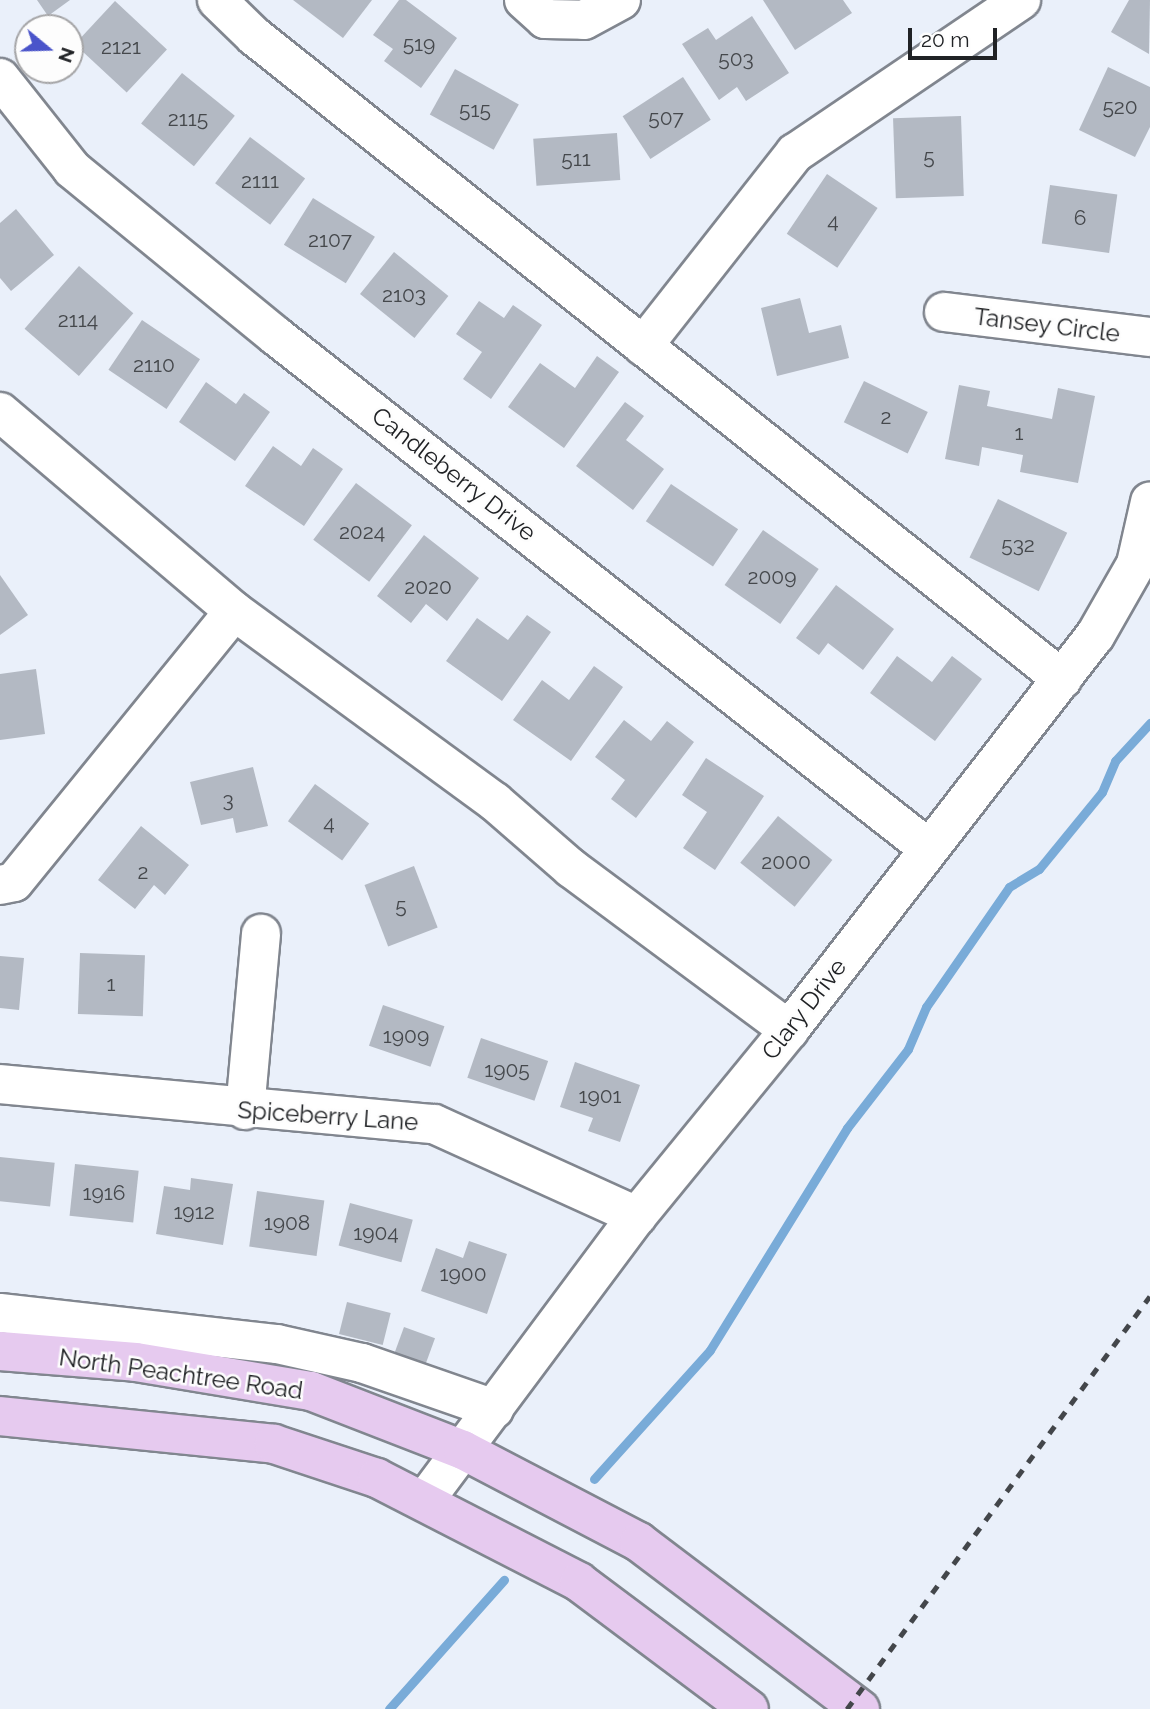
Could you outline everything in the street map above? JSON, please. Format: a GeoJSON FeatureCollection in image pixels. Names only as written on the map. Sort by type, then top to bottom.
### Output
{"type":"FeatureCollection","features":[{"type":"Feature","properties":{"kind":"main road","name":"North Peachtree Road"},"geometry":{"type":"LineString","coordinates":[[0,1351],[136,1362],[311,1391],[463,1450],[639,1542],[860,1709]]}},
{"type":"Feature","properties":{"kind":"main road"},"geometry":{"type":"LineString","coordinates":[[0,1416],[274,1444],[377,1478],[425,1500],[579,1582],[749,1709]]}},
{"type":"Feature","properties":{"kind":"street"},"geometry":{"type":"LineString","coordinates":[[217,0],[254,36],[1062,679]]}},
{"type":"Feature","properties":{"kind":"street"},"geometry":{"type":"LineString","coordinates":[[524,0],[545,19],[584,20],[621,0]]}},
{"type":"Feature","properties":{"kind":"street"},"geometry":{"type":"LineString","coordinates":[[643,346],[794,153],[1021,0]]}},
{"type":"Feature","properties":{"kind":"street","name":"Candleberry Drive"},"geometry":{"type":"LineString","coordinates":[[0,78],[82,178],[276,336],[929,849]]}},
{"type":"Feature","properties":{"kind":"street","name":"Tansey Circle"},"geometry":{"type":"LineString","coordinates":[[944,313],[1150,337]]}},
{"type":"Feature","properties":{"kind":"street"},"geometry":{"type":"LineString","coordinates":[[0,412],[233,611],[495,802],[571,869],[789,1030]]}},
{"type":"Feature","properties":{"kind":"street","name":"Clary Drive"},"geometry":{"type":"LineString","coordinates":[[425,1500],[637,1216],[789,1030],[1095,636],[1136,564],[1150,502]]}},
{"type":"Feature","properties":{"kind":"street"},"geometry":{"type":"LineString","coordinates":[[0,886],[14,882],[233,611]]}},
{"type":"Feature","properties":{"kind":"street"},"geometry":{"type":"LineString","coordinates":[[245,1110],[261,934]]}},
{"type":"Feature","properties":{"kind":"street","name":"Spiceberry Lane"},"geometry":{"type":"LineString","coordinates":[[0,1084],[245,1110],[435,1124],[637,1216]]}},
{"type":"Feature","properties":{"kind":"street"},"geometry":{"type":"LineString","coordinates":[[0,1313],[277,1344],[362,1363],[494,1409]]}},
{"type":"Feature","properties":{"kind":"building"},"geometry":{"type":"Polygon","coordinates":[[[37,0],[70,0],[51,14],[47,14],[37,0]]]}},
{"type":"Feature","properties":{"kind":"building"},"geometry":{"type":"Polygon","coordinates":[[[293,0],[372,0],[343,38],[293,0]]]}},
{"type":"Feature","properties":{"kind":"building"},"geometry":{"type":"Polygon","coordinates":[[[399,0],[406,0],[457,38],[421,88],[384,61],[393,49],[373,35],[399,0]]]}},
{"type":"Feature","properties":{"kind":"building"},"geometry":{"type":"Polygon","coordinates":[[[763,0],[843,0],[852,13],[795,50],[763,0]]]}},
{"type":"Feature","properties":{"kind":"building"},"geometry":{"type":"Polygon","coordinates":[[[1129,0],[1150,0],[1149,54],[1111,32],[1129,0]]]}},
{"type":"Feature","properties":{"kind":"building"},"geometry":{"type":"Polygon","coordinates":[[[115,1],[167,49],[127,93],[84,53],[84,34],[115,1]]]}},
{"type":"Feature","properties":{"kind":"building"},"geometry":{"type":"Polygon","coordinates":[[[752,16],[789,73],[746,101],[737,87],[719,100],[682,44],[708,28],[716,40],[752,16]]]}},
{"type":"Feature","properties":{"kind":"building"},"geometry":{"type":"Polygon","coordinates":[[[1108,67],[1150,87],[1150,127],[1135,157],[1079,130],[1108,67]]]}},
{"type":"Feature","properties":{"kind":"building"},"geometry":{"type":"Polygon","coordinates":[[[455,69],[519,104],[494,150],[430,114],[455,69]]]}},
{"type":"Feature","properties":{"kind":"building"},"geometry":{"type":"Polygon","coordinates":[[[182,73],[235,116],[194,166],[141,124],[182,73]]]}},
{"type":"Feature","properties":{"kind":"building"},"geometry":{"type":"Polygon","coordinates":[[[683,77],[711,120],[650,159],[623,116],[683,77]]]}},
{"type":"Feature","properties":{"kind":"building"},"geometry":{"type":"Polygon","coordinates":[[[961,116],[964,196],[896,198],[893,118],[961,116]]]}},
{"type":"Feature","properties":{"kind":"building"},"geometry":{"type":"Polygon","coordinates":[[[617,133],[620,180],[536,186],[533,139],[617,133]]]}},
{"type":"Feature","properties":{"kind":"building"},"geometry":{"type":"Polygon","coordinates":[[[250,137],[305,179],[270,225],[215,183],[250,137]]]}},
{"type":"Feature","properties":{"kind":"building"},"geometry":{"type":"Polygon","coordinates":[[[827,174],[878,208],[837,268],[787,234],[827,174]]]}},
{"type":"Feature","properties":{"kind":"building"},"geometry":{"type":"Polygon","coordinates":[[[1050,185],[1117,194],[1109,253],[1042,243],[1050,185]]]}},
{"type":"Feature","properties":{"kind":"building"},"geometry":{"type":"Polygon","coordinates":[[[313,198],[375,237],[346,283],[284,245],[313,198]]]}},
{"type":"Feature","properties":{"kind":"building"},"geometry":{"type":"Polygon","coordinates":[[[16,209],[54,255],[11,291],[0,278],[0,223],[16,209]]]}},
{"type":"Feature","properties":{"kind":"building"},"geometry":{"type":"Polygon","coordinates":[[[394,252],[448,296],[414,338],[360,294],[394,252]]]}},
{"type":"Feature","properties":{"kind":"building"},"geometry":{"type":"Polygon","coordinates":[[[79,266],[133,313],[79,376],[25,329],[79,266]]]}},
{"type":"Feature","properties":{"kind":"building"},"geometry":{"type":"Polygon","coordinates":[[[800,298],[809,333],[841,325],[849,358],[777,376],[761,308],[800,298]]]}},
{"type":"Feature","properties":{"kind":"building"},"geometry":{"type":"Polygon","coordinates":[[[479,301],[504,318],[513,305],[542,325],[491,399],[463,379],[482,352],[456,334],[479,301]]]}},
{"type":"Feature","properties":{"kind":"building"},"geometry":{"type":"Polygon","coordinates":[[[142,320],[200,359],[166,409],[108,370],[142,320]]]}},
{"type":"Feature","properties":{"kind":"building"},"geometry":{"type":"Polygon","coordinates":[[[597,356],[619,372],[564,448],[508,407],[540,363],[575,388],[597,356]]]}},
{"type":"Feature","properties":{"kind":"building"},"geometry":{"type":"Polygon","coordinates":[[[864,381],[928,412],[908,453],[844,422],[864,381]]]}},
{"type":"Feature","properties":{"kind":"building"},"geometry":{"type":"Polygon","coordinates":[[[206,382],[236,404],[244,393],[270,412],[235,461],[179,422],[206,382]]]}},
{"type":"Feature","properties":{"kind":"building"},"geometry":{"type":"Polygon","coordinates":[[[959,385],[990,391],[987,406],[1052,419],[1058,388],[1095,396],[1078,483],[1020,472],[1023,455],[982,447],[979,466],[945,459],[959,385]]]}},
{"type":"Feature","properties":{"kind":"building"},"geometry":{"type":"Polygon","coordinates":[[[625,402],[644,416],[626,440],[664,469],[633,510],[576,466],[625,402]]]}},
{"type":"Feature","properties":{"kind":"building"},"geometry":{"type":"Polygon","coordinates":[[[273,446],[301,466],[313,448],[343,469],[304,526],[245,486],[273,446]]]}},
{"type":"Feature","properties":{"kind":"building"},"geometry":{"type":"Polygon","coordinates":[[[356,483],[412,525],[369,582],[313,540],[356,483]]]}},
{"type":"Feature","properties":{"kind":"building"},"geometry":{"type":"Polygon","coordinates":[[[671,484],[738,529],[713,567],[646,521],[671,484]]]}},
{"type":"Feature","properties":{"kind":"building"},"geometry":{"type":"Polygon","coordinates":[[[998,499],[1067,533],[1039,591],[970,557],[998,499]]]}},
{"type":"Feature","properties":{"kind":"building"},"geometry":{"type":"Polygon","coordinates":[[[763,530],[819,569],[780,624],[725,585],[763,530]]]}},
{"type":"Feature","properties":{"kind":"building"},"geometry":{"type":"Polygon","coordinates":[[[424,535],[479,578],[447,621],[426,604],[411,623],[377,596],[424,535]]]}},
{"type":"Feature","properties":{"kind":"building"},"geometry":{"type":"Polygon","coordinates":[[[0,575],[28,615],[0,635],[0,575]]]}},
{"type":"Feature","properties":{"kind":"building"},"geometry":{"type":"Polygon","coordinates":[[[836,585],[894,629],[863,670],[828,643],[819,655],[796,638],[836,585]]]}},
{"type":"Feature","properties":{"kind":"building"},"geometry":{"type":"Polygon","coordinates":[[[527,615],[551,632],[502,701],[446,661],[477,618],[508,640],[527,615]]]}},
{"type":"Feature","properties":{"kind":"building"},"geometry":{"type":"Polygon","coordinates":[[[897,656],[932,682],[952,656],[982,679],[935,741],[870,693],[897,656]]]}},
{"type":"Feature","properties":{"kind":"building"},"geometry":{"type":"Polygon","coordinates":[[[594,666],[623,687],[571,761],[513,720],[542,680],[569,700],[594,666]]]}},
{"type":"Feature","properties":{"kind":"building"},"geometry":{"type":"Polygon","coordinates":[[[36,669],[45,734],[0,740],[0,674],[36,669]]]}},
{"type":"Feature","properties":{"kind":"building"},"geometry":{"type":"Polygon","coordinates":[[[624,720],[651,741],[667,721],[694,742],[636,818],[611,799],[625,780],[595,757],[624,720]]]}},
{"type":"Feature","properties":{"kind":"building"},"geometry":{"type":"Polygon","coordinates":[[[706,758],[764,796],[715,870],[683,848],[707,812],[682,795],[706,758]]]}},
{"type":"Feature","properties":{"kind":"building"},"geometry":{"type":"Polygon","coordinates":[[[253,767],[268,826],[236,833],[233,818],[201,825],[190,782],[253,767]]]}},
{"type":"Feature","properties":{"kind":"building"},"geometry":{"type":"Polygon","coordinates":[[[315,784],[369,823],[342,861],[288,821],[315,784]]]}},
{"type":"Feature","properties":{"kind":"building"},"geometry":{"type":"Polygon","coordinates":[[[778,816],[832,860],[795,907],[740,863],[778,816]]]}},
{"type":"Feature","properties":{"kind":"building"},"geometry":{"type":"Polygon","coordinates":[[[141,826],[189,865],[165,895],[154,885],[135,909],[98,880],[141,826]]]}},
{"type":"Feature","properties":{"kind":"building"},"geometry":{"type":"Polygon","coordinates":[[[414,866],[438,928],[388,947],[365,885],[414,866]]]}},
{"type":"Feature","properties":{"kind":"building"},"geometry":{"type":"Polygon","coordinates":[[[80,953],[145,955],[143,1016],[78,1014],[80,953]]]}},
{"type":"Feature","properties":{"kind":"building"},"geometry":{"type":"Polygon","coordinates":[[[0,956],[24,958],[19,1010],[0,1008],[0,956]]]}},
{"type":"Feature","properties":{"kind":"building"},"geometry":{"type":"Polygon","coordinates":[[[383,1005],[444,1026],[430,1067],[369,1046],[383,1005]]]}},
{"type":"Feature","properties":{"kind":"building"},"geometry":{"type":"Polygon","coordinates":[[[481,1038],[548,1061],[534,1101],[467,1078],[481,1038]]]}},
{"type":"Feature","properties":{"kind":"building"},"geometry":{"type":"Polygon","coordinates":[[[575,1062],[640,1085],[620,1142],[588,1131],[593,1118],[560,1107],[575,1062]]]}},
{"type":"Feature","properties":{"kind":"building"},"geometry":{"type":"Polygon","coordinates":[[[0,1157],[55,1163],[50,1207],[0,1201],[0,1157]]]}},
{"type":"Feature","properties":{"kind":"building"},"geometry":{"type":"Polygon","coordinates":[[[75,1164],[139,1171],[133,1222],[70,1216],[75,1164]]]}},
{"type":"Feature","properties":{"kind":"building"},"geometry":{"type":"Polygon","coordinates":[[[191,1178],[233,1184],[223,1245],[156,1234],[164,1186],[190,1190],[191,1178]]]}},
{"type":"Feature","properties":{"kind":"building"},"geometry":{"type":"Polygon","coordinates":[[[257,1191],[324,1200],[317,1256],[249,1246],[257,1191]]]}},
{"type":"Feature","properties":{"kind":"building"},"geometry":{"type":"Polygon","coordinates":[[[350,1203],[413,1220],[401,1262],[339,1246],[350,1203]]]}},
{"type":"Feature","properties":{"kind":"building"},"geometry":{"type":"Polygon","coordinates":[[[469,1241],[507,1254],[487,1314],[421,1291],[436,1248],[463,1258],[469,1241]]]}},
{"type":"Feature","properties":{"kind":"building"},"geometry":{"type":"Polygon","coordinates":[[[347,1302],[391,1313],[383,1345],[339,1334],[347,1302]]]}},
{"type":"Feature","properties":{"kind":"building"},"geometry":{"type":"Polygon","coordinates":[[[404,1327],[435,1338],[425,1365],[394,1353],[404,1327]]]}},
{"type":"Feature","properties":{"kind":"waterway"},"geometry":{"type":"LineString","coordinates":[[594,1479],[710,1350],[847,1128],[908,1049],[926,1007],[1009,887],[1039,869],[1102,792],[1115,761],[1150,723]]}},
{"type":"Feature","properties":{"kind":"waterway"},"geometry":{"type":"LineString","coordinates":[[389,1709],[504,1580]]}},
{"type":"Feature","properties":{"kind":"railway"},"geometry":{"type":"LineString","coordinates":[[847,1709],[1150,1296]]}}]}
